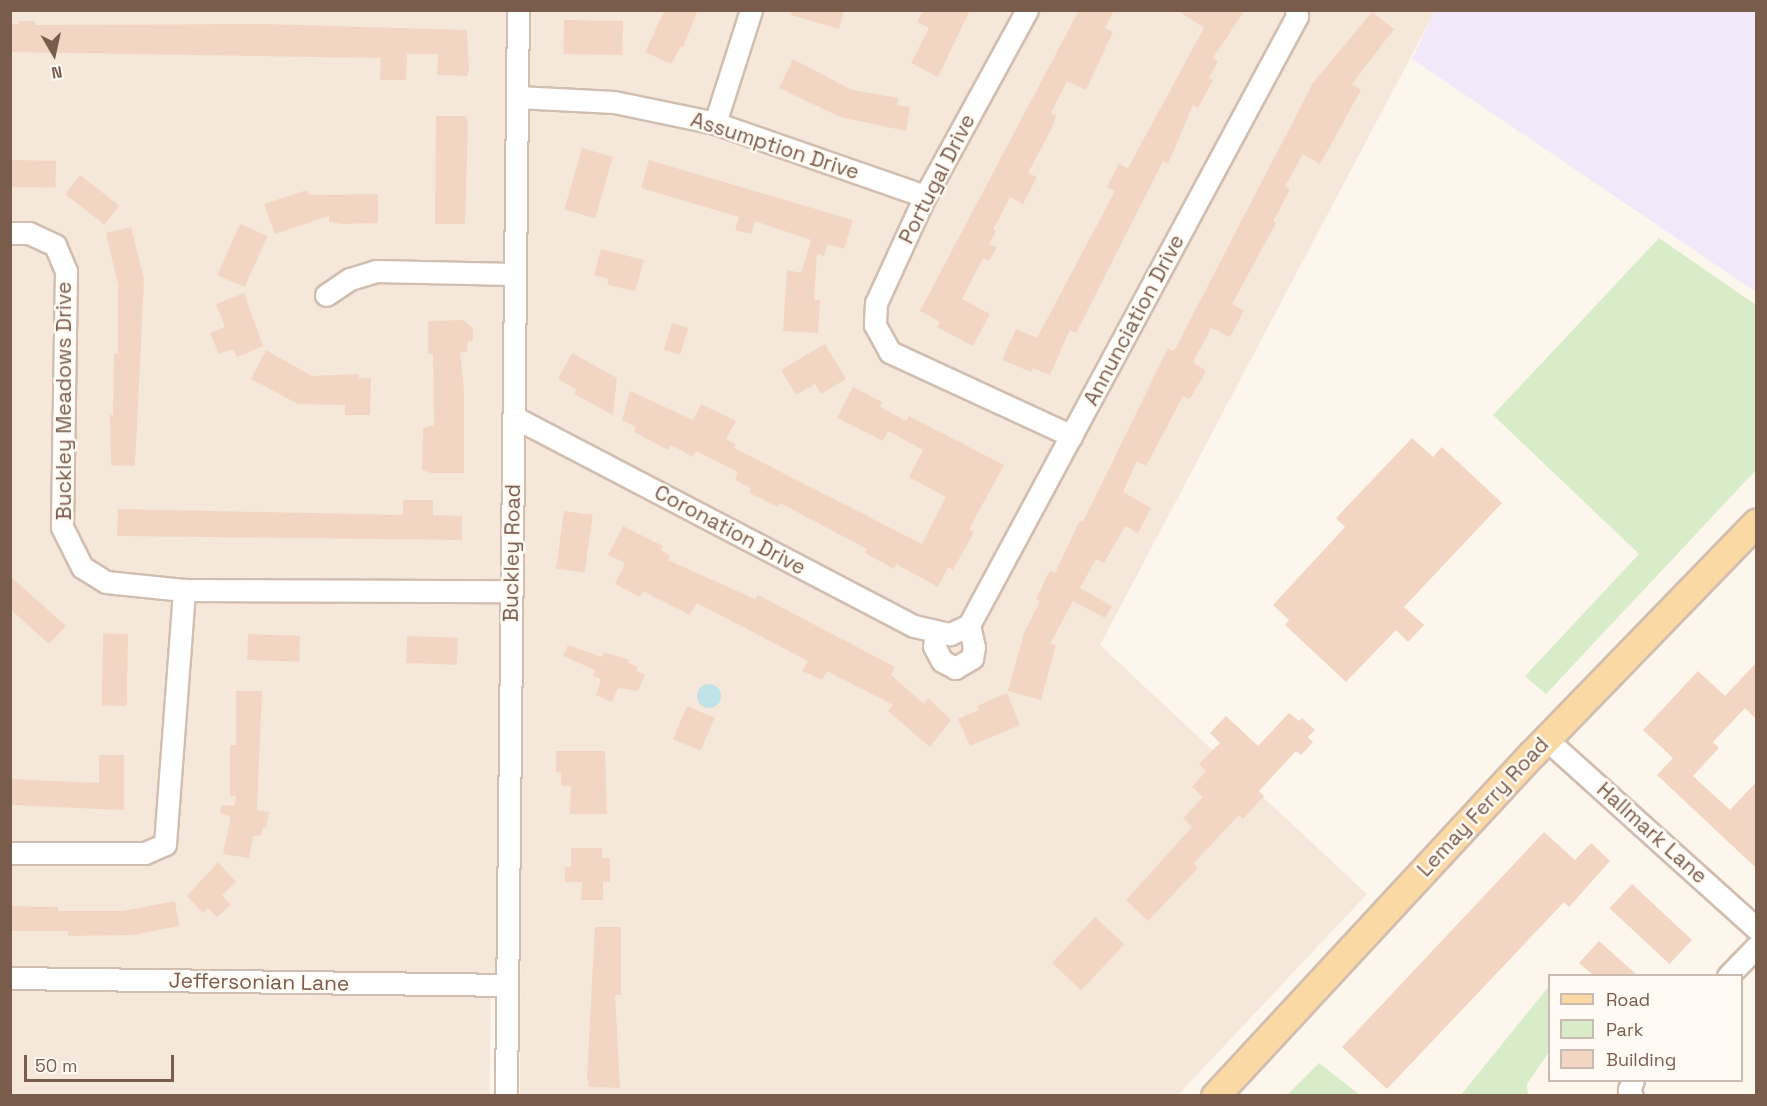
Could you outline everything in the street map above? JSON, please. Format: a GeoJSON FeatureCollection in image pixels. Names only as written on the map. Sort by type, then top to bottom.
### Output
{"type":"FeatureCollection","features":[{"type":"Feature","properties":{"kind":"main road","name":"Lemay Ferry Road"},"geometry":{"type":"LineString","coordinates":[[1215,1095],[1546,739],[1756,523]]}},
{"type":"Feature","properties":{"kind":"street","name":"Buckley Road"},"geometry":{"type":"LineString","coordinates":[[506,1095],[518,10]]}},
{"type":"Feature","properties":{"kind":"street"},"geometry":{"type":"LineString","coordinates":[[715,123],[751,10]]}},
{"type":"Feature","properties":{"kind":"street","name":"Portugal Drive"},"geometry":{"type":"LineString","coordinates":[[1027,10],[924,196],[876,303],[875,325],[890,352],[1072,436]]}},
{"type":"Feature","properties":{"kind":"street","name":"Annunciation Drive"},"geometry":{"type":"LineString","coordinates":[[952,630],[1072,436],[1298,11]]}},
{"type":"Feature","properties":{"kind":"street","name":"Assumption Drive"},"geometry":{"type":"LineString","coordinates":[[517,97],[614,102],[715,123],[924,196]]}},
{"type":"Feature","properties":{"kind":"street","name":"Buckley Meadows Drive"},"geometry":{"type":"LineString","coordinates":[[10,233],[29,233],[55,245],[66,271],[62,527],[69,547],[82,567],[106,582],[184,590],[511,591]]}},
{"type":"Feature","properties":{"kind":"street"},"geometry":{"type":"LineString","coordinates":[[326,295],[350,279],[376,271],[514,274]]}},
{"type":"Feature","properties":{"kind":"street","name":"Coronation Drive"},"geometry":{"type":"LineString","coordinates":[[514,417],[914,626],[952,630]]}},
{"type":"Feature","properties":{"kind":"street"},"geometry":{"type":"LineString","coordinates":[[10,853],[145,853],[165,844],[184,590]]}},
{"type":"Feature","properties":{"kind":"street","name":"Hallmark Lane"},"geometry":{"type":"LineString","coordinates":[[1546,739],[1756,928]]}},
{"type":"Feature","properties":{"kind":"street"},"geometry":{"type":"LineString","coordinates":[[1729,974],[1756,947]]}},
{"type":"Feature","properties":{"kind":"street","name":"Jeffersonian Lane"},"geometry":{"type":"LineString","coordinates":[[10,978],[507,985]]}},
{"type":"Feature","properties":{"kind":"shaded area"},"geometry":{"type":"Polygon","coordinates":[[[11,11],[508,11],[508,973],[11,973],[11,11]]]}},
{"type":"Feature","properties":{"kind":"shaded area"},"geometry":{"type":"Polygon","coordinates":[[[531,11],[1435,11],[1100,645],[1367,894],[1178,1095],[520,1096],[521,561],[531,11]]]}},
{"type":"Feature","properties":{"kind":"shaded area"},"geometry":{"type":"Polygon","coordinates":[[[1435,11],[1756,11],[1756,292],[1412,59],[1435,11]]]}},
{"type":"Feature","properties":{"kind":"shaded area"},"geometry":{"type":"Polygon","coordinates":[[[11,987],[491,995],[489,1096],[10,1096],[11,987]]]}},
{"type":"Feature","properties":{"kind":"green space"},"geometry":{"type":"Polygon","coordinates":[[[1659,238],[1756,305],[1756,470],[1546,694],[1525,676],[1639,554],[1493,415],[1659,238]]]}},
{"type":"Feature","properties":{"kind":"green space"},"geometry":{"type":"Polygon","coordinates":[[[1548,987],[1548,1053],[1527,1084],[1528,1095],[1461,1095],[1548,987]]]}},
{"type":"Feature","properties":{"kind":"green space"},"geometry":{"type":"Polygon","coordinates":[[[1319,1063],[1360,1095],[1287,1095],[1319,1063]]]}},
{"type":"Feature","properties":{"kind":"water"},"geometry":{"type":"Polygon","coordinates":[[[709,684],[718,687],[721,696],[718,705],[709,708],[700,705],[697,696],[700,687],[709,684]]]}},
{"type":"Feature","properties":{"kind":"building"},"geometry":{"type":"Polygon","coordinates":[[[665,10],[698,10],[683,47],[681,46],[671,64],[645,52],[665,10]]]}},
{"type":"Feature","properties":{"kind":"building"},"geometry":{"type":"Polygon","coordinates":[[[792,10],[844,10],[839,29],[791,15],[792,10]]]}},
{"type":"Feature","properties":{"kind":"building"},"geometry":{"type":"Polygon","coordinates":[[[923,10],[970,10],[938,77],[911,63],[929,28],[917,22],[923,10]]]}},
{"type":"Feature","properties":{"kind":"building"},"geometry":{"type":"Polygon","coordinates":[[[1079,10],[1114,10],[1105,28],[1113,32],[1086,90],[1067,81],[1051,113],[1056,115],[1053,126],[1028,173],[1037,177],[1023,204],[1010,197],[993,230],[996,231],[989,244],[997,247],[989,261],[983,258],[962,299],[990,314],[973,346],[937,327],[940,322],[920,311],[1079,10]]]}},
{"type":"Feature","properties":{"kind":"building"},"geometry":{"type":"Polygon","coordinates":[[[1177,10],[1245,10],[1213,58],[1218,61],[1209,78],[1213,80],[1198,108],[1193,105],[1168,164],[1163,161],[1076,333],[1070,330],[1050,375],[1033,368],[1031,372],[1002,360],[1016,329],[1037,338],[1115,191],[1107,187],[1119,164],[1128,168],[1204,28],[1177,10]]]}},
{"type":"Feature","properties":{"kind":"building"},"geometry":{"type":"Polygon","coordinates":[[[1372,12],[1394,29],[1352,84],[1361,90],[1320,164],[1303,154],[1285,186],[1290,189],[1273,222],[1276,223],[1232,304],[1244,310],[1230,337],[1211,328],[1193,362],[1206,371],[1190,399],[1183,396],[1146,466],[1137,461],[1123,492],[1151,508],[1138,533],[1125,526],[1104,563],[1096,559],[1080,588],[1112,606],[1105,618],[1073,601],[1050,644],[1056,645],[1041,700],[1008,691],[1024,633],[1040,601],[1036,599],[1050,570],[1055,573],[1080,520],[1083,522],[1168,348],[1174,351],[1313,83],[1372,12]]]}},
{"type":"Feature","properties":{"kind":"building"},"geometry":{"type":"Polygon","coordinates":[[[564,20],[623,21],[622,55],[563,54],[564,20]]]}},
{"type":"Feature","properties":{"kind":"building"},"geometry":{"type":"Polygon","coordinates":[[[19,21],[35,21],[35,25],[266,24],[467,30],[469,68],[467,76],[437,75],[438,54],[407,54],[406,80],[380,80],[381,58],[10,52],[10,24],[19,24],[19,21]]]}},
{"type":"Feature","properties":{"kind":"building"},"geometry":{"type":"Polygon","coordinates":[[[793,59],[852,90],[898,98],[897,105],[910,107],[906,131],[840,117],[779,88],[793,59]]]}},
{"type":"Feature","properties":{"kind":"building"},"geometry":{"type":"Polygon","coordinates":[[[436,116],[466,116],[468,124],[465,224],[435,224],[436,116]]]}},
{"type":"Feature","properties":{"kind":"building"},"geometry":{"type":"Polygon","coordinates":[[[582,148],[613,157],[595,218],[564,210],[582,148]]]}},
{"type":"Feature","properties":{"kind":"building"},"geometry":{"type":"Polygon","coordinates":[[[10,160],[56,161],[56,188],[10,187],[10,160]]]}},
{"type":"Feature","properties":{"kind":"building"},"geometry":{"type":"Polygon","coordinates":[[[649,160],[853,220],[844,249],[828,244],[824,256],[817,254],[814,300],[820,300],[818,333],[783,331],[787,270],[801,273],[811,240],[755,221],[751,234],[735,230],[739,217],[641,188],[649,160]]]}},
{"type":"Feature","properties":{"kind":"building"},"geometry":{"type":"Polygon","coordinates":[[[80,175],[119,206],[105,225],[65,194],[80,175]]]}},
{"type":"Feature","properties":{"kind":"building"},"geometry":{"type":"Polygon","coordinates":[[[307,190],[309,195],[378,194],[378,223],[342,224],[329,222],[329,216],[275,234],[264,204],[307,190]]]}},
{"type":"Feature","properties":{"kind":"building"},"geometry":{"type":"Polygon","coordinates":[[[240,224],[267,236],[245,287],[217,275],[240,224]]]}},
{"type":"Feature","properties":{"kind":"building"},"geometry":{"type":"Polygon","coordinates":[[[131,227],[144,279],[135,466],[111,465],[110,415],[113,415],[114,354],[118,354],[118,285],[106,233],[131,227]]]}},
{"type":"Feature","properties":{"kind":"building"},"geometry":{"type":"Polygon","coordinates":[[[601,249],[644,260],[635,291],[607,285],[609,279],[594,275],[601,249]]]}},
{"type":"Feature","properties":{"kind":"building"},"geometry":{"type":"Polygon","coordinates":[[[244,293],[263,346],[237,357],[233,349],[219,354],[210,333],[225,327],[216,304],[244,293]]]}},
{"type":"Feature","properties":{"kind":"building"},"geometry":{"type":"Polygon","coordinates":[[[462,320],[473,328],[473,341],[468,341],[467,352],[460,352],[464,390],[464,473],[431,473],[422,470],[423,428],[434,425],[433,354],[428,354],[428,321],[462,320]]]}},
{"type":"Feature","properties":{"kind":"building"},"geometry":{"type":"Polygon","coordinates":[[[672,323],[688,328],[680,355],[664,350],[672,323]]]}},
{"type":"Feature","properties":{"kind":"building"},"geometry":{"type":"Polygon","coordinates":[[[825,344],[846,379],[821,394],[815,384],[796,395],[781,370],[825,344]]]}},
{"type":"Feature","properties":{"kind":"building"},"geometry":{"type":"Polygon","coordinates":[[[266,350],[312,376],[359,374],[359,378],[371,378],[370,415],[345,415],[345,405],[298,404],[251,379],[266,350]]]}},
{"type":"Feature","properties":{"kind":"building"},"geometry":{"type":"Polygon","coordinates":[[[572,353],[617,378],[613,415],[574,394],[577,390],[558,379],[572,353]]]}},
{"type":"Feature","properties":{"kind":"building"},"geometry":{"type":"Polygon","coordinates":[[[853,387],[882,402],[880,407],[906,421],[909,416],[1004,465],[969,529],[974,532],[953,570],[948,567],[938,587],[896,564],[894,569],[865,553],[867,549],[780,503],[778,507],[749,493],[751,488],[735,480],[738,472],[696,451],[693,457],[671,445],[668,450],[634,432],[636,427],[622,420],[630,391],[693,420],[701,404],[736,421],[726,439],[736,444],[734,448],[922,544],[946,497],[909,477],[923,450],[888,431],[883,441],[837,418],[853,387]]]}},
{"type":"Feature","properties":{"kind":"building"},"geometry":{"type":"Polygon","coordinates":[[[1412,438],[1433,457],[1442,447],[1502,503],[1404,607],[1424,625],[1408,642],[1396,630],[1346,682],[1285,625],[1289,620],[1273,605],[1345,527],[1336,518],[1412,438]]]}},
{"type":"Feature","properties":{"kind":"building"},"geometry":{"type":"Polygon","coordinates":[[[403,500],[433,500],[433,515],[462,516],[462,540],[117,536],[118,509],[403,515],[403,500]]]}},
{"type":"Feature","properties":{"kind":"building"},"geometry":{"type":"Polygon","coordinates":[[[564,511],[593,515],[585,572],[556,568],[564,511]]]}},
{"type":"Feature","properties":{"kind":"building"},"geometry":{"type":"Polygon","coordinates":[[[623,526],[663,546],[661,550],[670,556],[668,560],[755,599],[758,595],[895,667],[891,675],[924,704],[928,698],[951,720],[930,747],[888,711],[893,705],[827,671],[822,680],[802,671],[808,661],[697,603],[690,615],[643,591],[640,597],[615,584],[625,563],[608,555],[623,526]]]}},
{"type":"Feature","properties":{"kind":"building"},"geometry":{"type":"Polygon","coordinates":[[[10,576],[66,626],[49,644],[10,609],[10,576]]]}},
{"type":"Feature","properties":{"kind":"building"},"geometry":{"type":"Polygon","coordinates":[[[103,634],[128,634],[127,706],[102,706],[103,634]]]}},
{"type":"Feature","properties":{"kind":"building"},"geometry":{"type":"Polygon","coordinates":[[[248,634],[300,636],[299,662],[247,660],[248,634]]]}},
{"type":"Feature","properties":{"kind":"building"},"geometry":{"type":"Polygon","coordinates":[[[407,636],[458,638],[457,665],[406,663],[407,636]]]}},
{"type":"Feature","properties":{"kind":"building"},"geometry":{"type":"Polygon","coordinates":[[[568,645],[602,657],[604,652],[629,660],[628,663],[638,667],[636,671],[645,675],[638,691],[618,688],[612,702],[596,695],[601,679],[593,676],[595,670],[563,656],[568,645]]]}},
{"type":"Feature","properties":{"kind":"building"},"geometry":{"type":"Polygon","coordinates":[[[1756,663],[1756,719],[1745,708],[1713,742],[1719,748],[1693,776],[1730,810],[1756,782],[1756,868],[1657,775],[1673,758],[1643,730],[1698,671],[1725,696],[1756,663]]]}},
{"type":"Feature","properties":{"kind":"building"},"geometry":{"type":"Polygon","coordinates":[[[236,691],[262,691],[257,810],[269,812],[266,828],[263,827],[261,835],[253,836],[249,858],[223,854],[231,817],[220,813],[222,805],[234,806],[236,796],[230,796],[230,745],[236,745],[236,691]]]}},
{"type":"Feature","properties":{"kind":"building"},"geometry":{"type":"Polygon","coordinates":[[[1007,693],[1020,725],[970,746],[958,719],[979,710],[977,706],[1007,693]]]}},
{"type":"Feature","properties":{"kind":"building"},"geometry":{"type":"Polygon","coordinates":[[[687,706],[715,718],[701,751],[673,739],[687,706]]]}},
{"type":"Feature","properties":{"kind":"building"},"geometry":{"type":"Polygon","coordinates":[[[1289,713],[1299,721],[1302,718],[1315,730],[1308,737],[1313,742],[1301,755],[1296,751],[1259,791],[1264,796],[1243,819],[1239,815],[1194,863],[1198,868],[1148,921],[1126,900],[1192,827],[1183,818],[1203,797],[1192,787],[1206,771],[1199,764],[1220,743],[1210,733],[1226,716],[1258,746],[1289,713]]]}},
{"type":"Feature","properties":{"kind":"building"},"geometry":{"type":"Polygon","coordinates":[[[556,751],[605,751],[607,814],[570,814],[571,786],[561,786],[561,773],[556,772],[556,751]]]}},
{"type":"Feature","properties":{"kind":"building"},"geometry":{"type":"Polygon","coordinates":[[[99,755],[124,755],[124,810],[10,805],[10,779],[99,783],[99,755]]]}},
{"type":"Feature","properties":{"kind":"building"},"geometry":{"type":"Polygon","coordinates":[[[1544,832],[1575,860],[1591,843],[1610,861],[1569,907],[1564,902],[1387,1089],[1342,1047],[1544,832]]]}},
{"type":"Feature","properties":{"kind":"building"},"geometry":{"type":"Polygon","coordinates":[[[571,848],[602,848],[602,858],[610,858],[610,882],[603,882],[603,900],[581,900],[582,882],[565,882],[565,867],[571,867],[571,848]]]}},
{"type":"Feature","properties":{"kind":"building"},"geometry":{"type":"Polygon","coordinates":[[[218,862],[236,882],[222,895],[231,905],[217,917],[208,908],[203,913],[187,896],[218,862]]]}},
{"type":"Feature","properties":{"kind":"building"},"geometry":{"type":"Polygon","coordinates":[[[1632,884],[1692,940],[1669,964],[1609,908],[1632,884]]]}},
{"type":"Feature","properties":{"kind":"building"},"geometry":{"type":"Polygon","coordinates":[[[175,901],[179,926],[133,935],[68,936],[68,931],[10,931],[10,906],[58,907],[58,911],[123,911],[175,901]]]}},
{"type":"Feature","properties":{"kind":"building"},"geometry":{"type":"Polygon","coordinates":[[[1095,917],[1124,944],[1081,990],[1052,963],[1095,917]]]}},
{"type":"Feature","properties":{"kind":"building"},"geometry":{"type":"Polygon","coordinates":[[[595,927],[621,927],[621,995],[615,995],[620,1088],[589,1087],[587,1077],[595,927]]]}},
{"type":"Feature","properties":{"kind":"building"},"geometry":{"type":"Polygon","coordinates":[[[1599,941],[1636,974],[1592,974],[1579,963],[1599,941]]]}}]}
